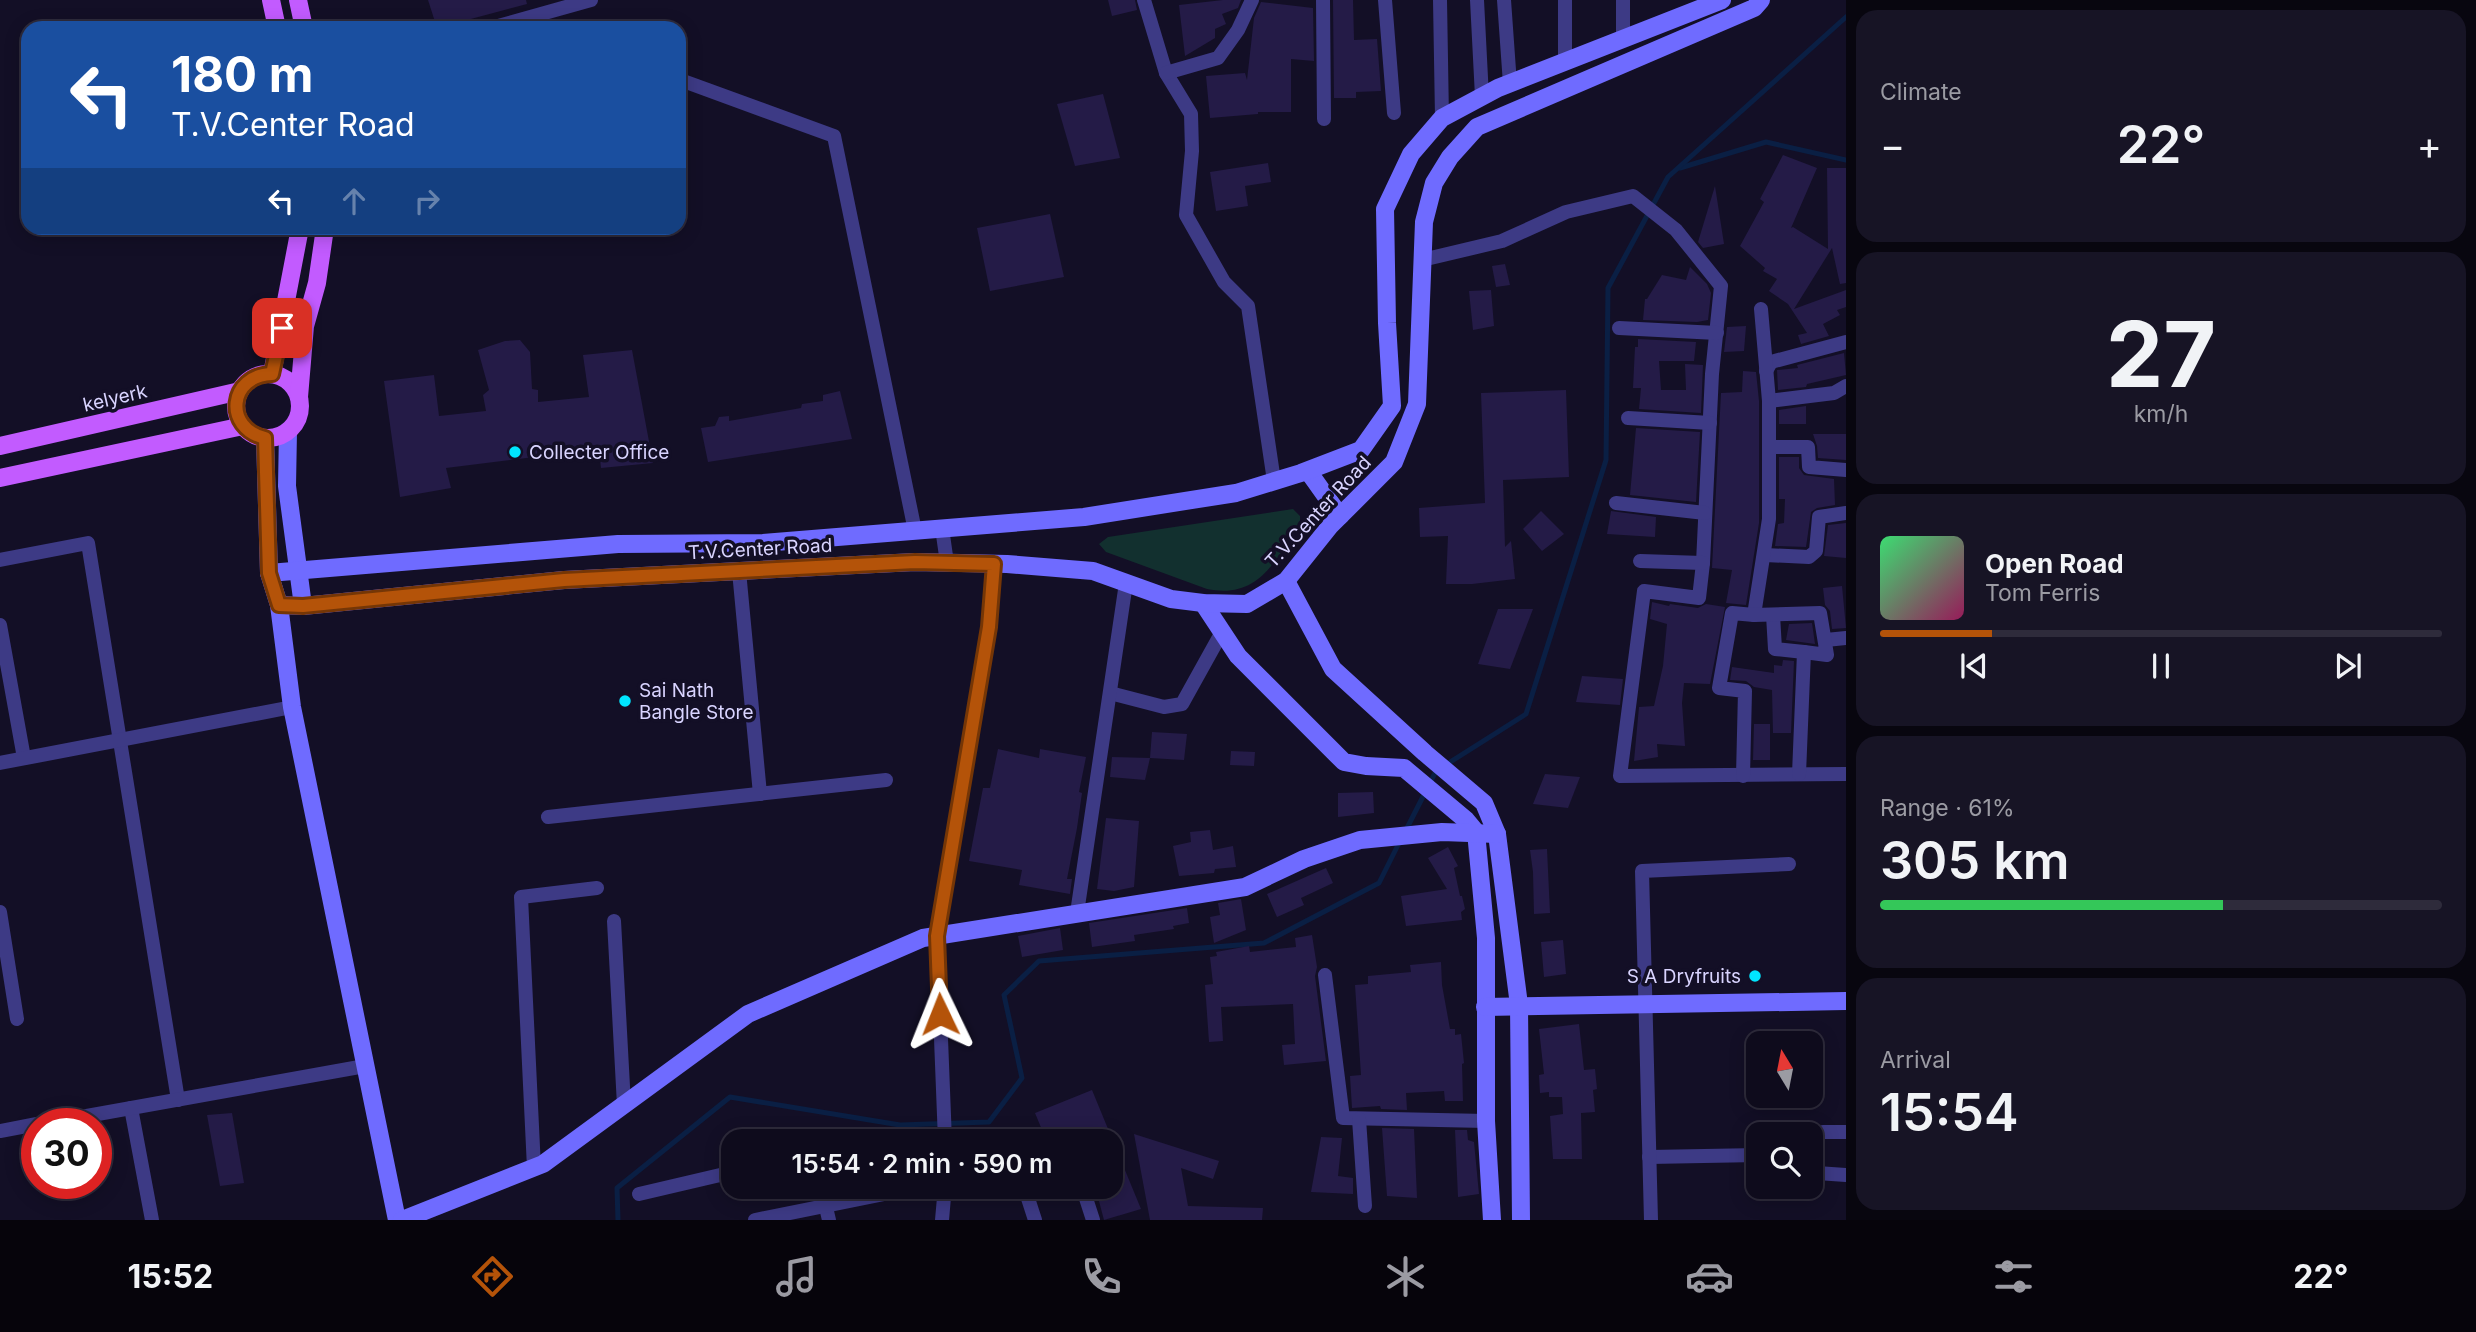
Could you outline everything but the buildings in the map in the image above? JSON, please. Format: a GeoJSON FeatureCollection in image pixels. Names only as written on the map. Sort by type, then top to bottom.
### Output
{"type":"FeatureCollection","features":[{"type":"Feature","properties":{"kind":"main road"},"geometry":{"type":"LineString","coordinates":[[271,0],[276,21]]}},
{"type":"Feature","properties":{"kind":"main road"},"geometry":{"type":"LineString","coordinates":[[298,0],[302,21]]}},
{"type":"Feature","properties":{"kind":"main road"},"geometry":{"type":"LineString","coordinates":[[272,374],[299,235]]}},
{"type":"Feature","properties":{"kind":"main road"},"geometry":{"type":"LineString","coordinates":[[299,397],[289,382],[272,374],[254,378],[240,391],[236,409],[243,426],[249,432],[265,438],[288,431],[299,416],[305,326],[317,283],[324,235]]}},
{"type":"Feature","properties":{"kind":"main road","name":"kelyerk"},"geometry":{"type":"LineString","coordinates":[[0,446],[240,391]]}},
{"type":"Feature","properties":{"kind":"main road"},"geometry":{"type":"LineString","coordinates":[[0,478],[243,426]]}},
{"type":"Feature","properties":{"kind":"street"},"geometry":{"type":"LineString","coordinates":[[516,21],[591,0]]}},
{"type":"Feature","properties":{"kind":"street"},"geometry":{"type":"LineString","coordinates":[[1144,0],[1166,73],[1191,114],[1192,151],[1186,215],[1224,282],[1248,306],[1273,481]]}},
{"type":"Feature","properties":{"kind":"street"},"geometry":{"type":"LineString","coordinates":[[1166,73],[1219,58],[1252,0]]}},
{"type":"Feature","properties":{"kind":"street"},"geometry":{"type":"LineString","coordinates":[[1323,0],[1324,119]]}},
{"type":"Feature","properties":{"kind":"street"},"geometry":{"type":"LineString","coordinates":[[1385,0],[1394,113]]}},
{"type":"Feature","properties":{"kind":"street"},"geometry":{"type":"LineString","coordinates":[[1440,0],[1442,118]]}},
{"type":"Feature","properties":{"kind":"street"},"geometry":{"type":"LineString","coordinates":[[1477,0],[1497,90],[1508,114]]}},
{"type":"Feature","properties":{"kind":"street"},"geometry":{"type":"LineString","coordinates":[[1497,90],[1504,0]]}},
{"type":"Feature","properties":{"kind":"street"},"geometry":{"type":"LineString","coordinates":[[1565,0],[1565,62]]}},
{"type":"Feature","properties":{"kind":"street"},"geometry":{"type":"LineString","coordinates":[[1623,0],[1623,39]]}},
{"type":"Feature","properties":{"kind":"street","name":"T.V.Center Road"},"geometry":{"type":"LineString","coordinates":[[269,573],[618,544],[762,543],[1084,517],[1236,493],[1308,471],[1361,450],[1392,406],[1385,209],[1411,153],[1442,118],[1497,90],[1623,39],[1685,7],[1722,0]]}},
{"type":"Feature","properties":{"kind":"street","name":"T.V.Center Road"},"geometry":{"type":"LineString","coordinates":[[279,605],[303,606],[564,580],[915,562],[1093,571],[1171,599],[1247,604],[1286,581],[1340,516],[1394,462],[1417,404],[1424,222],[1434,183],[1450,157],[1477,127],[1754,8],[1761,0]]}},
{"type":"Feature","properties":{"kind":"street"},"geometry":{"type":"LineString","coordinates":[[686,82],[834,136],[915,531]]}},
{"type":"Feature","properties":{"kind":"street"},"geometry":{"type":"LineString","coordinates":[[1422,260],[1502,241],[1566,212],[1633,196],[1676,230],[1721,286],[1703,563],[1699,598],[1644,591],[1620,776],[1846,774]]}},
{"type":"Feature","properties":{"kind":"street"},"geometry":{"type":"LineString","coordinates":[[1754,615],[1769,519],[1769,401],[1761,309]]}},
{"type":"Feature","properties":{"kind":"street"},"geometry":{"type":"LineString","coordinates":[[1619,328],[1717,333]]}},
{"type":"Feature","properties":{"kind":"street"},"geometry":{"type":"LineString","coordinates":[[1766,371],[1771,362],[1846,342]]}},
{"type":"Feature","properties":{"kind":"street"},"geometry":{"type":"LineString","coordinates":[[1769,401],[1834,393],[1846,386]]}},
{"type":"Feature","properties":{"kind":"street"},"geometry":{"type":"LineString","coordinates":[[1628,418],[1710,424]]}},
{"type":"Feature","properties":{"kind":"street"},"geometry":{"type":"LineString","coordinates":[[288,431],[287,486],[303,606]]}},
{"type":"Feature","properties":{"kind":"street"},"geometry":{"type":"LineString","coordinates":[[265,438],[269,573],[279,605],[292,707],[399,1220],[543,1164],[748,1014],[923,938],[1245,887],[1304,859],[1360,839],[1442,832],[1471,826]]}},
{"type":"Feature","properties":{"kind":"street"},"geometry":{"type":"LineString","coordinates":[[1769,447],[1808,447],[1809,467],[1846,470]]}},
{"type":"Feature","properties":{"kind":"street"},"geometry":{"type":"LineString","coordinates":[[1308,471],[1340,516]]}},
{"type":"Feature","properties":{"kind":"street"},"geometry":{"type":"LineString","coordinates":[[1616,503],[1705,513]]}},
{"type":"Feature","properties":{"kind":"street"},"geometry":{"type":"LineString","coordinates":[[1765,555],[1809,556],[1816,551],[1819,517],[1846,513]]}},
{"type":"Feature","properties":{"kind":"street"},"geometry":{"type":"LineString","coordinates":[[942,528],[947,563]]}},
{"type":"Feature","properties":{"kind":"street"},"geometry":{"type":"LineString","coordinates":[[0,560],[89,543],[118,740],[178,1100]]}},
{"type":"Feature","properties":{"kind":"street"},"geometry":{"type":"LineString","coordinates":[[672,544],[673,575]]}},
{"type":"Feature","properties":{"kind":"street"},"geometry":{"type":"LineString","coordinates":[[1640,561],[1703,563]]}},
{"type":"Feature","properties":{"kind":"street"},"geometry":{"type":"LineString","coordinates":[[945,1129],[937,936],[989,627],[994,564]]}},
{"type":"Feature","properties":{"kind":"street"},"geometry":{"type":"LineString","coordinates":[[739,571],[760,794]]}},
{"type":"Feature","properties":{"kind":"street"},"geometry":{"type":"LineString","coordinates":[[1286,581],[1333,669],[1424,753],[1485,803],[1497,834],[1519,1005],[1521,1220]]}},
{"type":"Feature","properties":{"kind":"street"},"geometry":{"type":"LineString","coordinates":[[1077,914],[1126,583]]}},
{"type":"Feature","properties":{"kind":"street"},"geometry":{"type":"LineString","coordinates":[[1203,603],[1238,656],[1344,762],[1404,768],[1471,826],[1497,834]]}},
{"type":"Feature","properties":{"kind":"street"},"geometry":{"type":"LineString","coordinates":[[1743,776],[1745,691],[1719,688],[1732,613],[1820,613],[1827,655],[1775,649],[1773,615]]}},
{"type":"Feature","properties":{"kind":"street"},"geometry":{"type":"LineString","coordinates":[[0,625],[24,758]]}},
{"type":"Feature","properties":{"kind":"street"},"geometry":{"type":"LineString","coordinates":[[1110,693],[1164,707],[1182,704],[1222,632]]}},
{"type":"Feature","properties":{"kind":"street"},"geometry":{"type":"LineString","coordinates":[[1826,640],[1846,638]]}},
{"type":"Feature","properties":{"kind":"street"},"geometry":{"type":"LineString","coordinates":[[1799,774],[1804,652]]}},
{"type":"Feature","properties":{"kind":"street"},"geometry":{"type":"LineString","coordinates":[[0,763],[292,707]]}},
{"type":"Feature","properties":{"kind":"street"},"geometry":{"type":"LineString","coordinates":[[548,817],[886,780]]}},
{"type":"Feature","properties":{"kind":"street"},"geometry":{"type":"LineString","coordinates":[[1471,826],[1486,938],[1486,1121],[1492,1220]]}},
{"type":"Feature","properties":{"kind":"street"},"geometry":{"type":"LineString","coordinates":[[1651,1220],[1642,871],[1789,864]]}},
{"type":"Feature","properties":{"kind":"street"},"geometry":{"type":"LineString","coordinates":[[534,1168],[521,897],[597,888]]}},
{"type":"Feature","properties":{"kind":"street"},"geometry":{"type":"LineString","coordinates":[[0,912],[17,1019]]}},
{"type":"Feature","properties":{"kind":"street"},"geometry":{"type":"LineString","coordinates":[[614,921],[624,1105]]}},
{"type":"Feature","properties":{"kind":"street"},"geometry":{"type":"LineString","coordinates":[[1325,975],[1343,1118],[1486,1121]]}},
{"type":"Feature","properties":{"kind":"street"},"geometry":{"type":"LineString","coordinates":[[1485,1007],[1846,1002]]}},
{"type":"Feature","properties":{"kind":"street"},"geometry":{"type":"LineString","coordinates":[[112,1111],[365,1066]]}},
{"type":"Feature","properties":{"kind":"street"},"geometry":{"type":"LineString","coordinates":[[131,1108],[152,1220]]}},
{"type":"Feature","properties":{"kind":"street"},"geometry":{"type":"LineString","coordinates":[[1359,1119],[1366,1206]]}},
{"type":"Feature","properties":{"kind":"street"},"geometry":{"type":"LineString","coordinates":[[0,1131],[21,1127]]}},
{"type":"Feature","properties":{"kind":"street"},"geometry":{"type":"LineString","coordinates":[[1823,1132],[1846,1132]]}},
{"type":"Feature","properties":{"kind":"street"},"geometry":{"type":"LineString","coordinates":[[1650,1157],[1746,1155]]}},
{"type":"Feature","properties":{"kind":"street"},"geometry":{"type":"LineString","coordinates":[[1823,1173],[1846,1175]]}},
{"type":"Feature","properties":{"kind":"street"},"geometry":{"type":"LineString","coordinates":[[639,1194],[721,1175]]}},
{"type":"Feature","properties":{"kind":"street"},"geometry":{"type":"LineString","coordinates":[[755,1220],[827,1213],[863,1199]]}},
{"type":"Feature","properties":{"kind":"street"},"geometry":{"type":"LineString","coordinates":[[942,1220],[943,1199]]}},
{"type":"Feature","properties":{"kind":"street"},"geometry":{"type":"LineString","coordinates":[[1028,1199],[1035,1220]]}},
{"type":"Feature","properties":{"kind":"street"},"geometry":{"type":"LineString","coordinates":[[1086,1199],[1093,1220]]}},
{"type":"Feature","properties":{"kind":"green space"},"geometry":{"type":"Polygon","coordinates":[[[1293,509],[1300,516],[1300,526],[1263,575],[1252,583],[1225,591],[1207,589],[1106,552],[1099,544],[1108,537],[1293,509]]]}},
{"type":"Feature","properties":{"kind":"waterway"},"geometry":{"type":"LineString","coordinates":[[1406,830],[1436,771],[1526,714],[1606,460],[1608,288],[1668,177],[1846,17]]}},
{"type":"Feature","properties":{"kind":"waterway"},"geometry":{"type":"LineString","coordinates":[[1680,168],[1766,142],[1846,160]]}},
{"type":"Feature","properties":{"kind":"waterway"},"geometry":{"type":"LineString","coordinates":[[618,1220],[617,1188],[730,1097],[900,1125],[989,1122],[1022,1078],[1004,995],[1039,961],[1264,943],[1379,883],[1401,839]]}},
{"type":"Feature","properties":{"kind":"place","name":"Collecter Office"},"geometry":{"type":"Point","coordinates":[515,452]}},
{"type":"Feature","properties":{"kind":"place","name":"Sai Nath Bangle Store"},"geometry":{"type":"Point","coordinates":[625,701]}},
{"type":"Feature","properties":{"kind":"place","name":"S A Dryfruits"},"geometry":{"type":"Point","coordinates":[1755,976]}},
{"type":"Feature","properties":{"kind":"route"},"geometry":{"type":"LineString","coordinates":[[282,328],[272,374],[254,378],[246,383],[240,391],[236,409],[243,426],[249,432],[265,438],[269,573],[279,605],[303,606],[564,580],[915,562],[994,564],[989,627],[937,936],[940,1014]]}}]}
